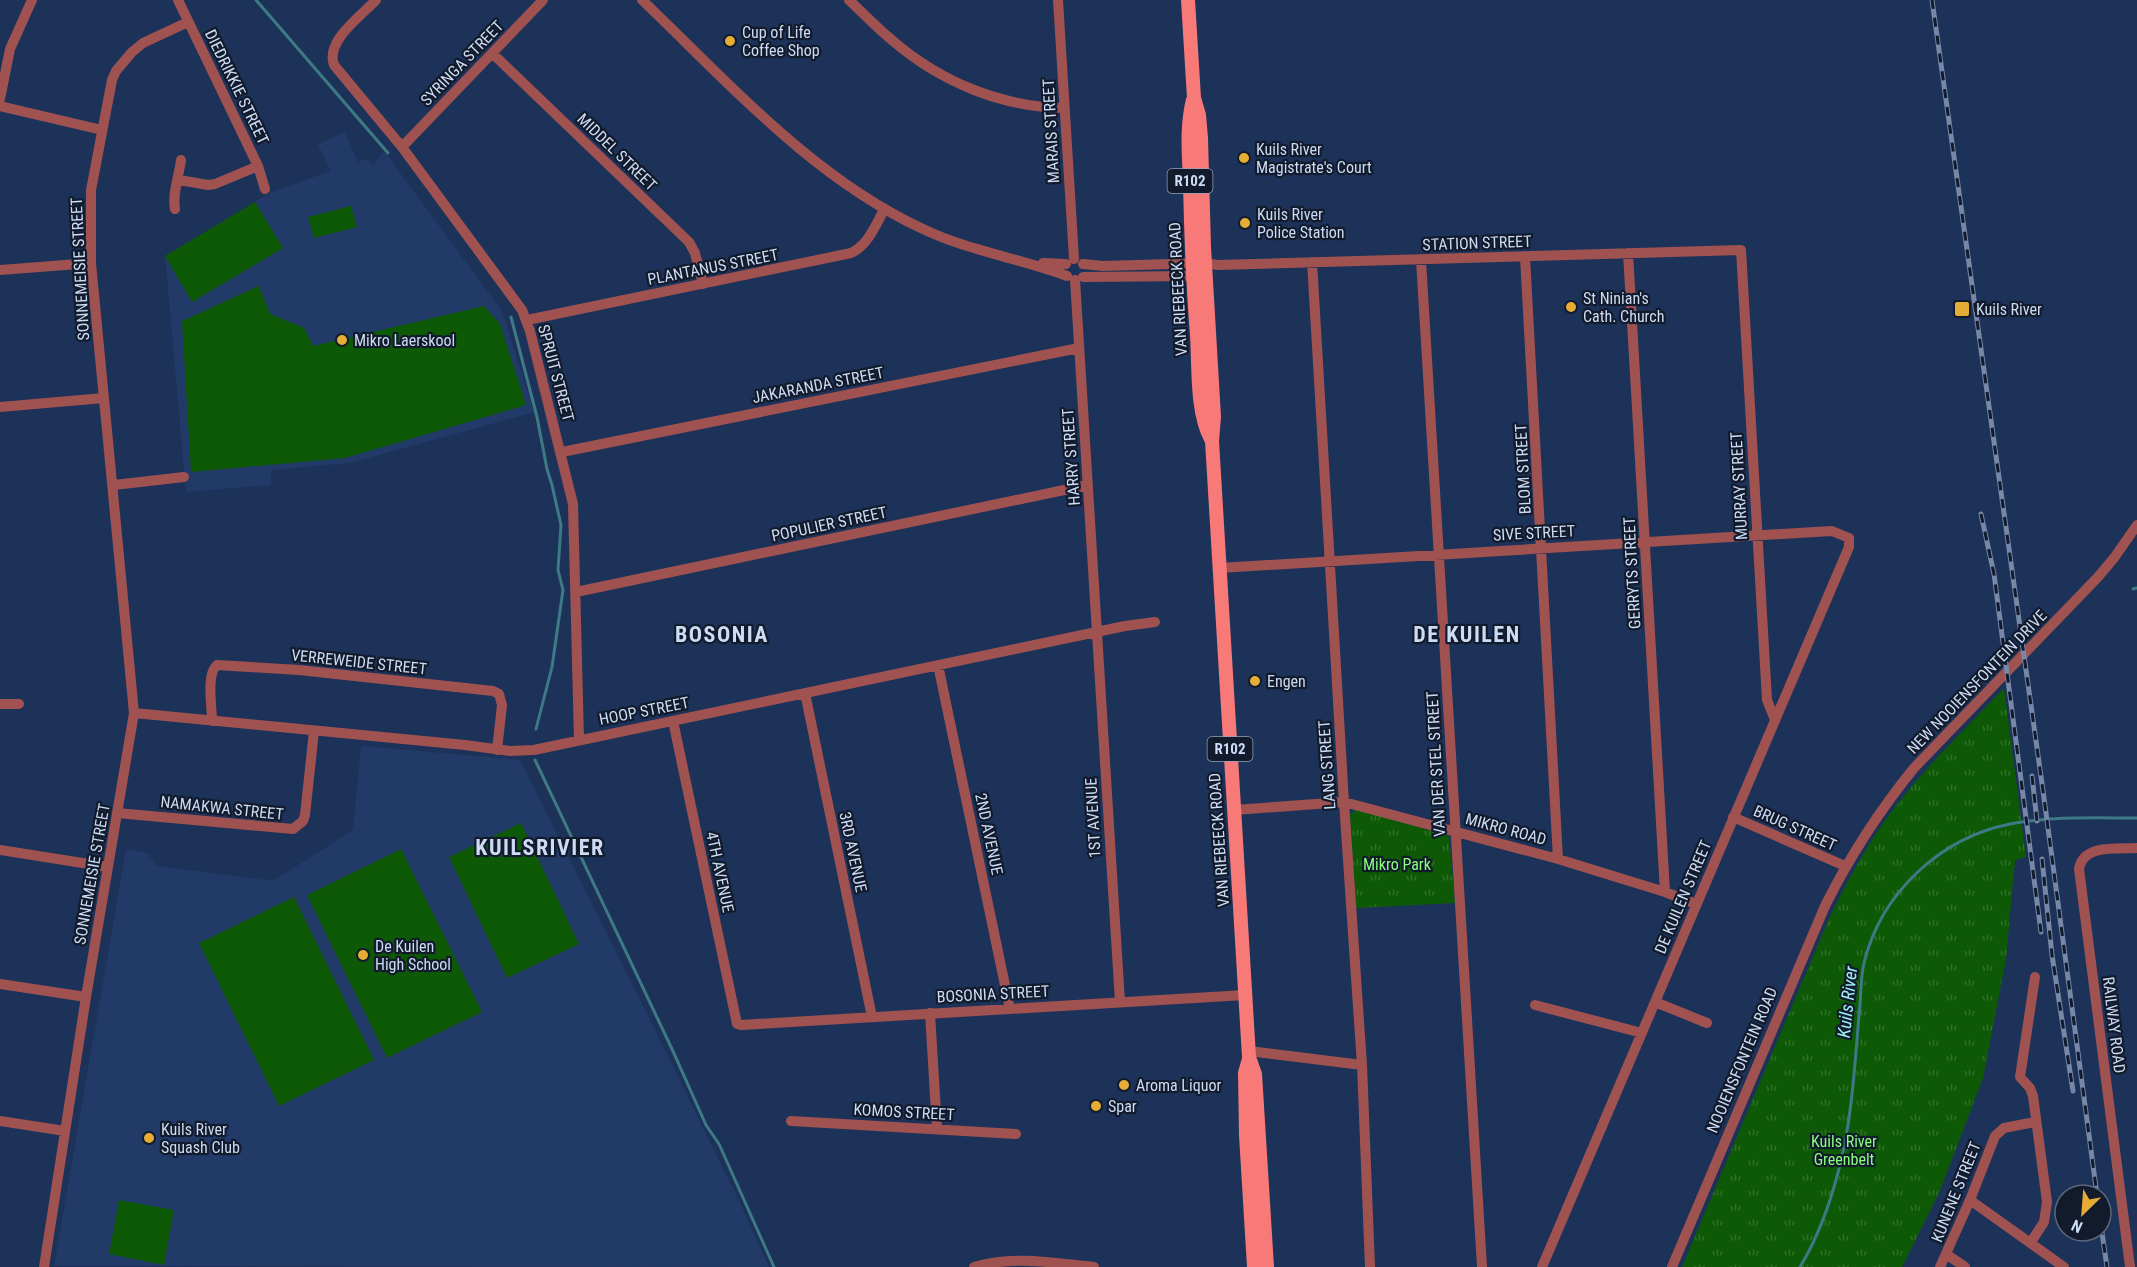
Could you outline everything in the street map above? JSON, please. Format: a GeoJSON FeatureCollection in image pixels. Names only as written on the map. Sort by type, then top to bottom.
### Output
{"type":"FeatureCollection","features":[{"type":"Feature","properties":{"kind":"main road","name":"VAN RIEBEECK ROAD"},"geometry":{"type":"LineString","coordinates":[[1188,0],[1194,98],[1199,115],[1201,138],[1201,394],[1205,428],[1212,441],[1245,994],[1249,1054],[1255,1074],[1267,1267]]}},
{"type":"Feature","properties":{"kind":"main road","name":"VAN RIEBEECK ROAD"},"geometry":{"type":"LineString","coordinates":[[1249,1054],[1245,1073],[1246,1135],[1254,1267]]}},
{"type":"Feature","properties":{"kind":"street"},"geometry":{"type":"LineString","coordinates":[[0,99],[10,49],[32,0]]}},
{"type":"Feature","properties":{"kind":"street","name":"DIEDRIKKIE STREET"},"geometry":{"type":"LineString","coordinates":[[178,0],[258,166],[265,189]]}},
{"type":"Feature","properties":{"kind":"street","name":"SPRUIT STREET"},"geometry":{"type":"LineString","coordinates":[[376,0],[340,37],[333,48],[333,61],[402,147],[522,310],[527,320],[562,452],[573,504],[579,739]]}},
{"type":"Feature","properties":{"kind":"street","name":"SYRINGA STREET"},"geometry":{"type":"LineString","coordinates":[[402,147],[543,0]]}},
{"type":"Feature","properties":{"kind":"street"},"geometry":{"type":"LineString","coordinates":[[642,0],[787,137],[840,181],[884,210],[925,230],[970,248],[1075,278],[1202,269]]}},
{"type":"Feature","properties":{"kind":"street"},"geometry":{"type":"LineString","coordinates":[[849,0],[893,42],[929,68],[961,86],[1026,106],[1064,108]]}},
{"type":"Feature","properties":{"kind":"street","name":"MARAIS STREET"},"geometry":{"type":"LineString","coordinates":[[1058,0],[1075,262]]}},
{"type":"Feature","properties":{"kind":"street","name":"SONNEMEISIE STREET"},"geometry":{"type":"LineString","coordinates":[[44,1267],[64,1131],[134,713],[91,263],[91,190],[112,80],[123,62],[143,43],[189,22]]}},
{"type":"Feature","properties":{"kind":"street","name":"MIDDEL STREET"},"geometry":{"type":"LineString","coordinates":[[492,53],[689,242],[695,252],[703,284]]}},
{"type":"Feature","properties":{"kind":"street"},"geometry":{"type":"LineString","coordinates":[[0,106],[102,130]]}},
{"type":"Feature","properties":{"kind":"street"},"geometry":{"type":"LineString","coordinates":[[175,209],[173,200],[181,160]]}},
{"type":"Feature","properties":{"kind":"street"},"geometry":{"type":"LineString","coordinates":[[178,180],[215,184],[258,166]]}},
{"type":"Feature","properties":{"kind":"street","name":"PLANTANUS STREET"},"geometry":{"type":"LineString","coordinates":[[527,320],[850,253],[859,250],[866,242],[884,210]]}},
{"type":"Feature","properties":{"kind":"street","name":"STATION STREET"},"geometry":{"type":"LineString","coordinates":[[1202,269],[1312,262],[1741,250]]}},
{"type":"Feature","properties":{"kind":"street","name":"MURRAY STREET"},"geometry":{"type":"LineString","coordinates":[[1741,250],[1767,700],[1775,720]]}},
{"type":"Feature","properties":{"kind":"street","name":"GERRYTS STREET"},"geometry":{"type":"LineString","coordinates":[[1628,253],[1665,892]]}},
{"type":"Feature","properties":{"kind":"street","name":"BLOM STREET"},"geometry":{"type":"LineString","coordinates":[[1525,256],[1558,859]]}},
{"type":"Feature","properties":{"kind":"street","name":"VAN DER STEL STREET"},"geometry":{"type":"LineString","coordinates":[[1421,260],[1482,1267]]}},
{"type":"Feature","properties":{"kind":"street"},"geometry":{"type":"LineString","coordinates":[[1016,261],[1202,269]]}},
{"type":"Feature","properties":{"kind":"street"},"geometry":{"type":"LineString","coordinates":[[1075,262],[1085,270],[1075,278]]}},
{"type":"Feature","properties":{"kind":"street"},"geometry":{"type":"LineString","coordinates":[[1075,262],[1065,270],[1075,278]]}},
{"type":"Feature","properties":{"kind":"street","name":"LANG STREET"},"geometry":{"type":"LineString","coordinates":[[1312,262],[1362,1065],[1370,1267]]}},
{"type":"Feature","properties":{"kind":"street"},"geometry":{"type":"LineString","coordinates":[[0,270],[91,263]]}},
{"type":"Feature","properties":{"kind":"street","name":"HARRY STREET"},"geometry":{"type":"LineString","coordinates":[[1075,278],[1097,632]]}},
{"type":"Feature","properties":{"kind":"street","name":"JAKARANDA STREET"},"geometry":{"type":"LineString","coordinates":[[562,452],[1079,348]]}},
{"type":"Feature","properties":{"kind":"street"},"geometry":{"type":"LineString","coordinates":[[0,407],[104,398]]}},
{"type":"Feature","properties":{"kind":"street"},"geometry":{"type":"LineString","coordinates":[[114,485],[184,477]]}},
{"type":"Feature","properties":{"kind":"street","name":"POPULIER STREET"},"geometry":{"type":"LineString","coordinates":[[576,592],[1088,485]]}},
{"type":"Feature","properties":{"kind":"street","name":"NEW NOOIENSFONTEIN DRIVE"},"geometry":{"type":"LineString","coordinates":[[1845,866],[1892,795],[1914,768],[2109,565],[2137,525]]}},
{"type":"Feature","properties":{"kind":"street","name":"SIVE STREET"},"geometry":{"type":"LineString","coordinates":[[1219,568],[1757,534],[1832,531],[1849,538]]}},
{"type":"Feature","properties":{"kind":"street","name":"DE KUILEN STREET"},"geometry":{"type":"LineString","coordinates":[[1542,1267],[1849,547],[1849,538]]}},
{"type":"Feature","properties":{"kind":"street","name":"HOOP STREET"},"geometry":{"type":"LineString","coordinates":[[134,713],[497,750],[534,750],[1125,626],[1155,622]]}},
{"type":"Feature","properties":{"kind":"street","name":"1ST AVENUE"},"geometry":{"type":"LineString","coordinates":[[1097,632],[1120,1002]]}},
{"type":"Feature","properties":{"kind":"street","name":"VERREWEIDE STREET"},"geometry":{"type":"LineString","coordinates":[[212,721],[211,678],[213,668],[217,665],[299,670],[493,691],[499,694],[502,705],[497,750]]}},
{"type":"Feature","properties":{"kind":"street","name":"2ND AVENUE"},"geometry":{"type":"LineString","coordinates":[[938,666],[1010,1009]]}},
{"type":"Feature","properties":{"kind":"street","name":"3RD AVENUE"},"geometry":{"type":"LineString","coordinates":[[806,693],[872,1017]]}},
{"type":"Feature","properties":{"kind":"street"},"geometry":{"type":"LineString","coordinates":[[0,704],[19,704]]}},
{"type":"Feature","properties":{"kind":"street","name":"4TH AVENUE"},"geometry":{"type":"LineString","coordinates":[[674,721],[735,1020],[741,1025]]}},
{"type":"Feature","properties":{"kind":"street","name":"NAMAKWA STREET"},"geometry":{"type":"LineString","coordinates":[[117,813],[293,829],[303,821],[305,815],[314,731]]}},
{"type":"Feature","properties":{"kind":"street","name":"MIKRO ROAD"},"geometry":{"type":"LineString","coordinates":[[1234,810],[1344,801],[1558,859],[1696,904]]}},
{"type":"Feature","properties":{"kind":"street","name":"BRUG STREET"},"geometry":{"type":"LineString","coordinates":[[1733,817],[1845,866]]}},
{"type":"Feature","properties":{"kind":"street","name":"RAILWAY ROAD"},"geometry":{"type":"LineString","coordinates":[[2130,1267],[2079,869],[2082,859],[2096,851],[2137,848]]}},
{"type":"Feature","properties":{"kind":"street"},"geometry":{"type":"LineString","coordinates":[[0,850],[108,867]]}},
{"type":"Feature","properties":{"kind":"street","name":"NOOIENSFONTEIN ROAD"},"geometry":{"type":"LineString","coordinates":[[1672,1267],[1791,983],[1845,866]]}},
{"type":"Feature","properties":{"kind":"street"},"geometry":{"type":"LineString","coordinates":[[2031,1242],[2044,1222],[2047,1202],[2031,1091],[2020,1077],[2035,977]]}},
{"type":"Feature","properties":{"kind":"street"},"geometry":{"type":"LineString","coordinates":[[0,984],[86,997]]}},
{"type":"Feature","properties":{"kind":"street","name":"BOSONIA STREET"},"geometry":{"type":"LineString","coordinates":[[741,1025],[1245,994]]}},
{"type":"Feature","properties":{"kind":"street"},"geometry":{"type":"LineString","coordinates":[[1655,1002],[1707,1023]]}},
{"type":"Feature","properties":{"kind":"street"},"geometry":{"type":"LineString","coordinates":[[1535,1005],[1642,1033]]}},
{"type":"Feature","properties":{"kind":"street"},"geometry":{"type":"LineString","coordinates":[[930,1013],[937,1129]]}},
{"type":"Feature","properties":{"kind":"street"},"geometry":{"type":"LineString","coordinates":[[1249,1054],[1362,1065]]}},
{"type":"Feature","properties":{"kind":"street"},"geometry":{"type":"LineString","coordinates":[[0,1121],[64,1131]]}},
{"type":"Feature","properties":{"kind":"street","name":"KOMOS STREET"},"geometry":{"type":"LineString","coordinates":[[790,1121],[1016,1134]]}},
{"type":"Feature","properties":{"kind":"street","name":"KUNENE STREET"},"geometry":{"type":"LineString","coordinates":[[1940,1267],[1998,1132],[2004,1128],[2035,1122]]}},
{"type":"Feature","properties":{"kind":"street"},"geometry":{"type":"LineString","coordinates":[[1970,1200],[2064,1267]]}},
{"type":"Feature","properties":{"kind":"street"},"geometry":{"type":"LineString","coordinates":[[1946,1254],[1965,1267]]}},
{"type":"Feature","properties":{"kind":"street"},"geometry":{"type":"LineString","coordinates":[[975,1267],[991,1262],[1015,1260],[1095,1267]]}},
{"type":"Feature","properties":{"kind":"shaded area","name":"Mikro Laerskool"},"geometry":{"type":"Polygon","coordinates":[[[345,132],[358,162],[367,159],[373,165],[384,151],[502,311],[534,412],[350,463],[271,470],[271,485],[186,492],[165,256],[270,193],[330,171],[318,144],[345,132]]]}},
{"type":"Feature","properties":{"kind":"shaded area","name":"De Kuilen High School"},"geometry":{"type":"Polygon","coordinates":[[[361,746],[520,760],[741,1205],[769,1267],[54,1266],[126,849],[148,853],[156,866],[273,881],[353,830],[361,746]]]}},
{"type":"Feature","properties":{"kind":"green space"},"geometry":{"type":"Polygon","coordinates":[[[255,202],[283,248],[192,302],[165,256],[255,202]]]}},
{"type":"Feature","properties":{"kind":"green space"},"geometry":{"type":"Polygon","coordinates":[[[351,206],[357,227],[314,238],[308,217],[351,206]]]}},
{"type":"Feature","properties":{"kind":"green space"},"geometry":{"type":"Polygon","coordinates":[[[259,286],[270,314],[304,328],[313,346],[484,306],[500,324],[526,405],[345,458],[191,472],[182,321],[259,286]]]}},
{"type":"Feature","properties":{"kind":"green space","name":"Kuils River Greenbelt"},"geometry":{"type":"Polygon","coordinates":[[[2004,688],[2026,857],[2015,860],[2006,959],[1983,1078],[1939,1193],[1902,1267],[1682,1267],[1828,921],[1850,877],[1876,834],[1908,791],[2004,688]]]}},
{"type":"Feature","properties":{"kind":"green space","name":"Mikro Park"},"geometry":{"type":"Polygon","coordinates":[[[1356,809],[1449,836],[1455,903],[1356,908],[1350,815],[1356,809]]]}},
{"type":"Feature","properties":{"kind":"green space"},"geometry":{"type":"Polygon","coordinates":[[[521,823],[579,944],[507,978],[449,857],[521,823]]]}},
{"type":"Feature","properties":{"kind":"green space"},"geometry":{"type":"Polygon","coordinates":[[[401,849],[482,1012],[387,1058],[307,895],[401,849]]]}},
{"type":"Feature","properties":{"kind":"green space"},"geometry":{"type":"Polygon","coordinates":[[[294,897],[374,1060],[279,1106],[199,943],[294,897]]]}},
{"type":"Feature","properties":{"kind":"green space"},"geometry":{"type":"Polygon","coordinates":[[[119,1200],[174,1210],[164,1265],[109,1254],[119,1200]]]}},
{"type":"Feature","properties":{"kind":"waterway"},"geometry":{"type":"LineString","coordinates":[[256,0],[388,153]]}},
{"type":"Feature","properties":{"kind":"waterway"},"geometry":{"type":"LineString","coordinates":[[511,317],[537,417],[561,525],[558,570],[563,590],[552,667],[536,729]]}},
{"type":"Feature","properties":{"kind":"waterway"},"geometry":{"type":"LineString","coordinates":[[2133,589],[2137,588]]}},
{"type":"Feature","properties":{"kind":"waterway"},"geometry":{"type":"LineString","coordinates":[[535,760],[706,1125],[719,1144],[774,1267]]}},
{"type":"Feature","properties":{"kind":"waterway","name":"Kuils River"},"geometry":{"type":"LineString","coordinates":[[1800,1267],[1819,1230],[1840,1166],[1852,1091],[1864,963],[1872,938],[1899,892],[1917,872],[1938,856],[1984,831],[2010,824],[2042,820],[2137,818]]}},
{"type":"Feature","properties":{"kind":"railway"},"geometry":{"type":"LineString","coordinates":[[1932,0],[2095,1183]]}},
{"type":"Feature","properties":{"kind":"railway"},"geometry":{"type":"LineString","coordinates":[[1981,514],[1994,574],[2041,932]]}},
{"type":"Feature","properties":{"kind":"railway"},"geometry":{"type":"LineString","coordinates":[[2032,776],[2037,821]]}},
{"type":"Feature","properties":{"kind":"railway"},"geometry":{"type":"LineString","coordinates":[[2042,859],[2052,955],[2073,1091]]}},
{"type":"Feature","properties":{"kind":"railway"},"geometry":{"type":"LineString","coordinates":[[2103,1243],[2107,1267]]}},
{"type":"Feature","properties":{"kind":"place","name":"Cup of Life Coffee Shop"},"geometry":{"type":"Point","coordinates":[730,41]}},
{"type":"Feature","properties":{"kind":"place","name":"Kuils River Magistrate's Court"},"geometry":{"type":"Point","coordinates":[1244,158]}},
{"type":"Feature","properties":{"kind":"place","name":"Kuils River Police Station"},"geometry":{"type":"Point","coordinates":[1245,223]}},
{"type":"Feature","properties":{"kind":"place","name":"St Ninian's Cath. Church"},"geometry":{"type":"Point","coordinates":[1571,307]}},
{"type":"Feature","properties":{"kind":"place","name":"Kuils River"},"geometry":{"type":"Point","coordinates":[1962,309]}},
{"type":"Feature","properties":{"kind":"place","name":"Mikro Laerskool"},"geometry":{"type":"Point","coordinates":[342,340]}},
{"type":"Feature","properties":{"kind":"place","name":"Engen"},"geometry":{"type":"Point","coordinates":[1255,681]}},
{"type":"Feature","properties":{"kind":"place","name":"De Kuilen High School"},"geometry":{"type":"Point","coordinates":[363,955]}},
{"type":"Feature","properties":{"kind":"place","name":"Aroma Liquor"},"geometry":{"type":"Point","coordinates":[1124,1085]}},
{"type":"Feature","properties":{"kind":"place","name":"Spar"},"geometry":{"type":"Point","coordinates":[1096,1106]}},
{"type":"Feature","properties":{"kind":"place","name":"Kuils River Squash Club"},"geometry":{"type":"Point","coordinates":[149,1138]}},
{"type":"Feature","properties":{"kind":"district","name":"BOSONIA"},"geometry":{"type":"Point","coordinates":[722,634]}},
{"type":"Feature","properties":{"kind":"district","name":"DE KUILEN"},"geometry":{"type":"Point","coordinates":[1467,634]}},
{"type":"Feature","properties":{"kind":"district","name":"KUILSRIVIER"},"geometry":{"type":"Point","coordinates":[540,847]}}]}
